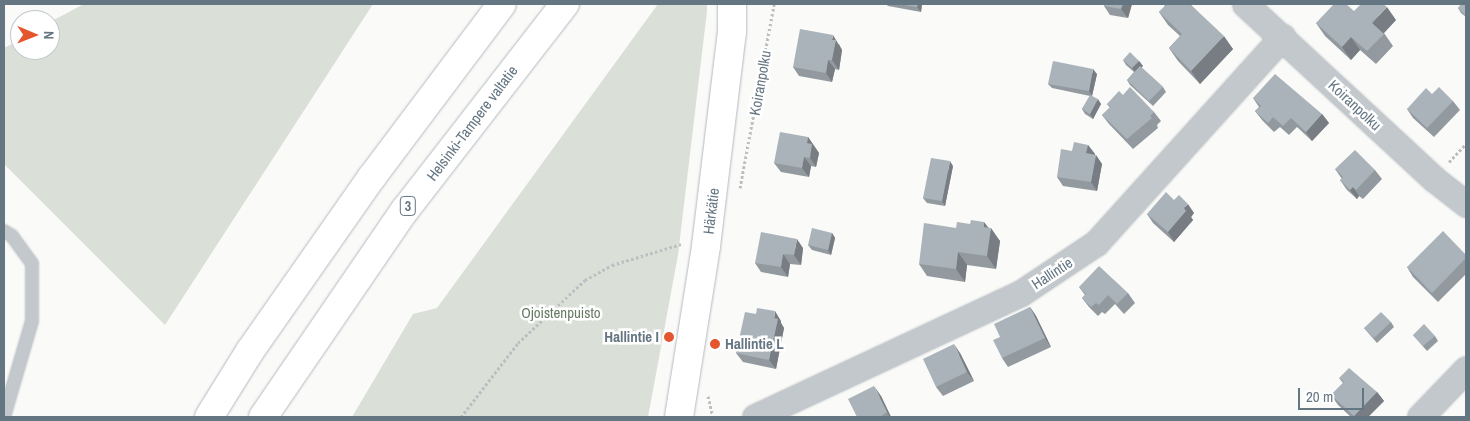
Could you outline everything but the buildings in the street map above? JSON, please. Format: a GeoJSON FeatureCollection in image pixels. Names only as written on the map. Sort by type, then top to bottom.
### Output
{"type":"FeatureCollection","features":[{"type":"Feature","properties":{"kind":"main road"},"geometry":{"type":"LineString","coordinates":[[208,417],[250,351],[367,185],[502,4]]}},
{"type":"Feature","properties":{"kind":"main road","name":"Helsinki-Tampere valtatie"},"geometry":{"type":"LineString","coordinates":[[263,417],[405,210],[565,4]]}},
{"type":"Feature","properties":{"kind":"main road","name":"Härkätie"},"geometry":{"type":"LineString","coordinates":[[679,417],[706,246],[732,32],[732,4]]}},
{"type":"Feature","properties":{"kind":"street","name":"Koiranpolku"},"geometry":{"type":"LineString","coordinates":[[1245,4],[1434,179],[1466,204]]}},
{"type":"Feature","properties":{"kind":"street","name":"Hallintie"},"geometry":{"type":"LineString","coordinates":[[755,417],[1021,293],[1096,243],[1282,37]]}},
{"type":"Feature","properties":{"kind":"street"},"geometry":{"type":"LineString","coordinates":[[1420,417],[1466,369]]}},
{"type":"Feature","properties":{"kind":"lane"},"geometry":{"type":"LineString","coordinates":[[4,231],[12,236],[32,264],[32,321],[4,417]]}},
{"type":"Feature","properties":{"kind":"path","name":"Koiranpolku"},"geometry":{"type":"LineString","coordinates":[[745,161],[774,4]]}},
{"type":"Feature","properties":{"kind":"path"},"geometry":{"type":"LineString","coordinates":[[461,417],[518,343],[585,280],[612,265],[687,242]]}},
{"type":"Feature","properties":{"kind":"green space"},"geometry":{"type":"Polygon","coordinates":[[[84,4],[373,4],[165,325],[4,164],[4,48],[10,45],[10,60],[60,60],[60,17],[84,4]]]}},
{"type":"Feature","properties":{"kind":"green space","name":"Ojoistenpuisto"},"geometry":{"type":"Polygon","coordinates":[[[658,4],[707,4],[707,11],[678,255],[648,417],[352,417],[413,314],[437,308],[658,4]]]}},
{"type":"Feature","properties":{"kind":"place","name":"Hallintie I"},"geometry":{"type":"Point","coordinates":[669,337]}},
{"type":"Feature","properties":{"kind":"place","name":"Hallintie L"},"geometry":{"type":"Point","coordinates":[715,344]}}]}
